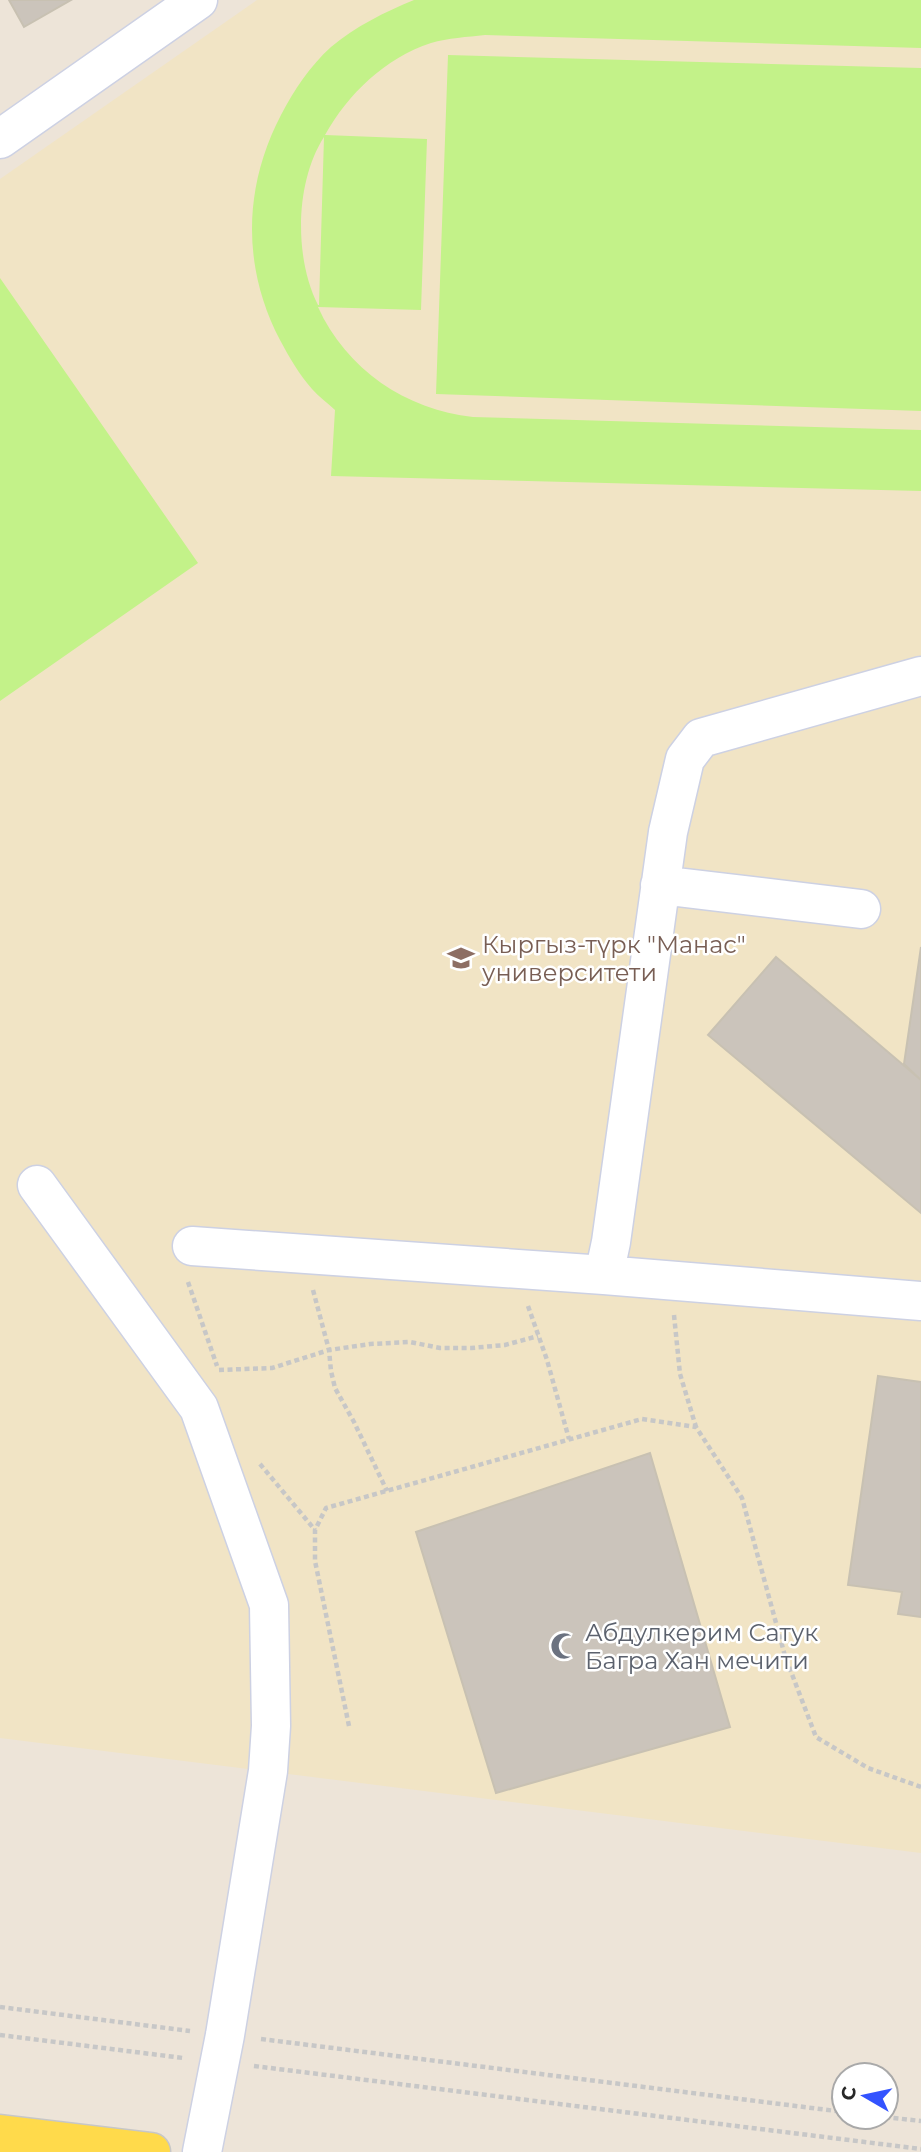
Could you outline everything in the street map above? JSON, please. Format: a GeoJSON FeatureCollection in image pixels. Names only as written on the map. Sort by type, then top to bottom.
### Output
{"type":"FeatureCollection","features":[{"type":"Feature","properties":{"kind":"main road"},"geometry":{"type":"LineString","coordinates":[[0,2134],[151,2152]]}},
{"type":"Feature","properties":{"kind":"street"},"geometry":{"type":"LineString","coordinates":[[0,139],[198,0]]}},
{"type":"Feature","properties":{"kind":"street"},"geometry":{"type":"LineString","coordinates":[[604,1275],[611,1242],[660,885],[685,759],[701,738],[921,676]]}},
{"type":"Feature","properties":{"kind":"street"},"geometry":{"type":"LineString","coordinates":[[660,885],[861,909]]}},
{"type":"Feature","properties":{"kind":"street"},"geometry":{"type":"LineString","coordinates":[[37,1185],[199,1408],[269,1605],[271,1726],[268,1771],[202,2152]]}},
{"type":"Feature","properties":{"kind":"street"},"geometry":{"type":"LineString","coordinates":[[192,1246],[921,1301]]}},
{"type":"Feature","properties":{"kind":"path"},"geometry":{"type":"LineString","coordinates":[[311,1284],[329,1350],[335,1388],[387,1491]]}},
{"type":"Feature","properties":{"kind":"path"},"geometry":{"type":"LineString","coordinates":[[526,1301],[547,1360],[569,1439]]}},
{"type":"Feature","properties":{"kind":"path"},"geometry":{"type":"LineString","coordinates":[[674,1311],[680,1374],[696,1427],[742,1498],[785,1656],[816,1737],[868,1768],[921,1787]]}},
{"type":"Feature","properties":{"kind":"path"},"geometry":{"type":"LineString","coordinates":[[219,1370],[272,1368],[329,1350],[370,1343],[410,1342],[440,1348],[482,1347],[505,1345],[538,1336]]}},
{"type":"Feature","properties":{"kind":"path"},"geometry":{"type":"LineString","coordinates":[[349,1726],[315,1560],[316,1530],[326,1508],[642,1419],[696,1427]]}},
{"type":"Feature","properties":{"kind":"path"},"geometry":{"type":"LineString","coordinates":[[0,2007],[222,2048],[921,2149]]}},
{"type":"Feature","properties":{"kind":"path"},"geometry":{"type":"LineString","coordinates":[[0,2035],[222,2048],[830,2111]]}},
{"type":"Feature","properties":{"kind":"path"},"geometry":{"type":"LineString","coordinates":[[900,2119],[921,2122]]}},
{"type":"Feature","properties":{"kind":"shaded area","name":"Кыргыз-түрк \"Манас\" университети"},"geometry":{"type":"Polygon","coordinates":[[[257,0],[921,0],[921,1853],[0,1738],[0,179],[257,0]]]}},
{"type":"Feature","properties":{"kind":"green space"},"geometry":{"type":"Polygon","coordinates":[[[414,0],[921,0],[921,48],[485,35],[431,43],[398,58],[369,79],[345,105],[325,135],[427,139],[421,310],[318,307],[330,329],[362,367],[381,383],[424,406],[473,417],[921,430],[921,491],[331,476],[335,410],[315,392],[299,371],[280,340],[268,312],[254,256],[254,199],[268,143],[286,106],[309,70],[323,54],[350,32],[414,0]],[[324,137],[307,176],[301,220],[305,265],[310,286],[319,305],[324,137]]]}},
{"type":"Feature","properties":{"kind":"green space"},"geometry":{"type":"Polygon","coordinates":[[[448,55],[921,68],[921,411],[436,394],[448,55]]]}},
{"type":"Feature","properties":{"kind":"green space"},"geometry":{"type":"Polygon","coordinates":[[[0,278],[198,563],[0,701],[0,278]]]}},
{"type":"Feature","properties":{"kind":"building"},"geometry":{"type":"Polygon","coordinates":[[[9,0],[71,0],[24,27],[9,0]]]}},
{"type":"Feature","properties":{"kind":"building"},"geometry":{"type":"Polygon","coordinates":[[[921,947],[921,1080],[904,1064],[921,947]]]}},
{"type":"Feature","properties":{"kind":"building"},"geometry":{"type":"Polygon","coordinates":[[[776,957],[921,1080],[921,1213],[708,1035],[776,957]]]}},
{"type":"Feature","properties":{"kind":"building"},"geometry":{"type":"Polygon","coordinates":[[[878,1376],[921,1382],[921,1617],[898,1614],[902,1592],[848,1585],[878,1376]]]}},
{"type":"Feature","properties":{"kind":"building"},"geometry":{"type":"Polygon","coordinates":[[[650,1453],[730,1727],[496,1793],[416,1532],[650,1453]]]}},
{"type":"Feature","properties":{"kind":"place","name":"Кыргыз-түрк \"Манас\" университети"},"geometry":{"type":"Point","coordinates":[461,958]}},
{"type":"Feature","properties":{"kind":"place","name":"Абдулкерим Сатук Багра Хан мечити"},"geometry":{"type":"Point","coordinates":[564,1646]}}]}
